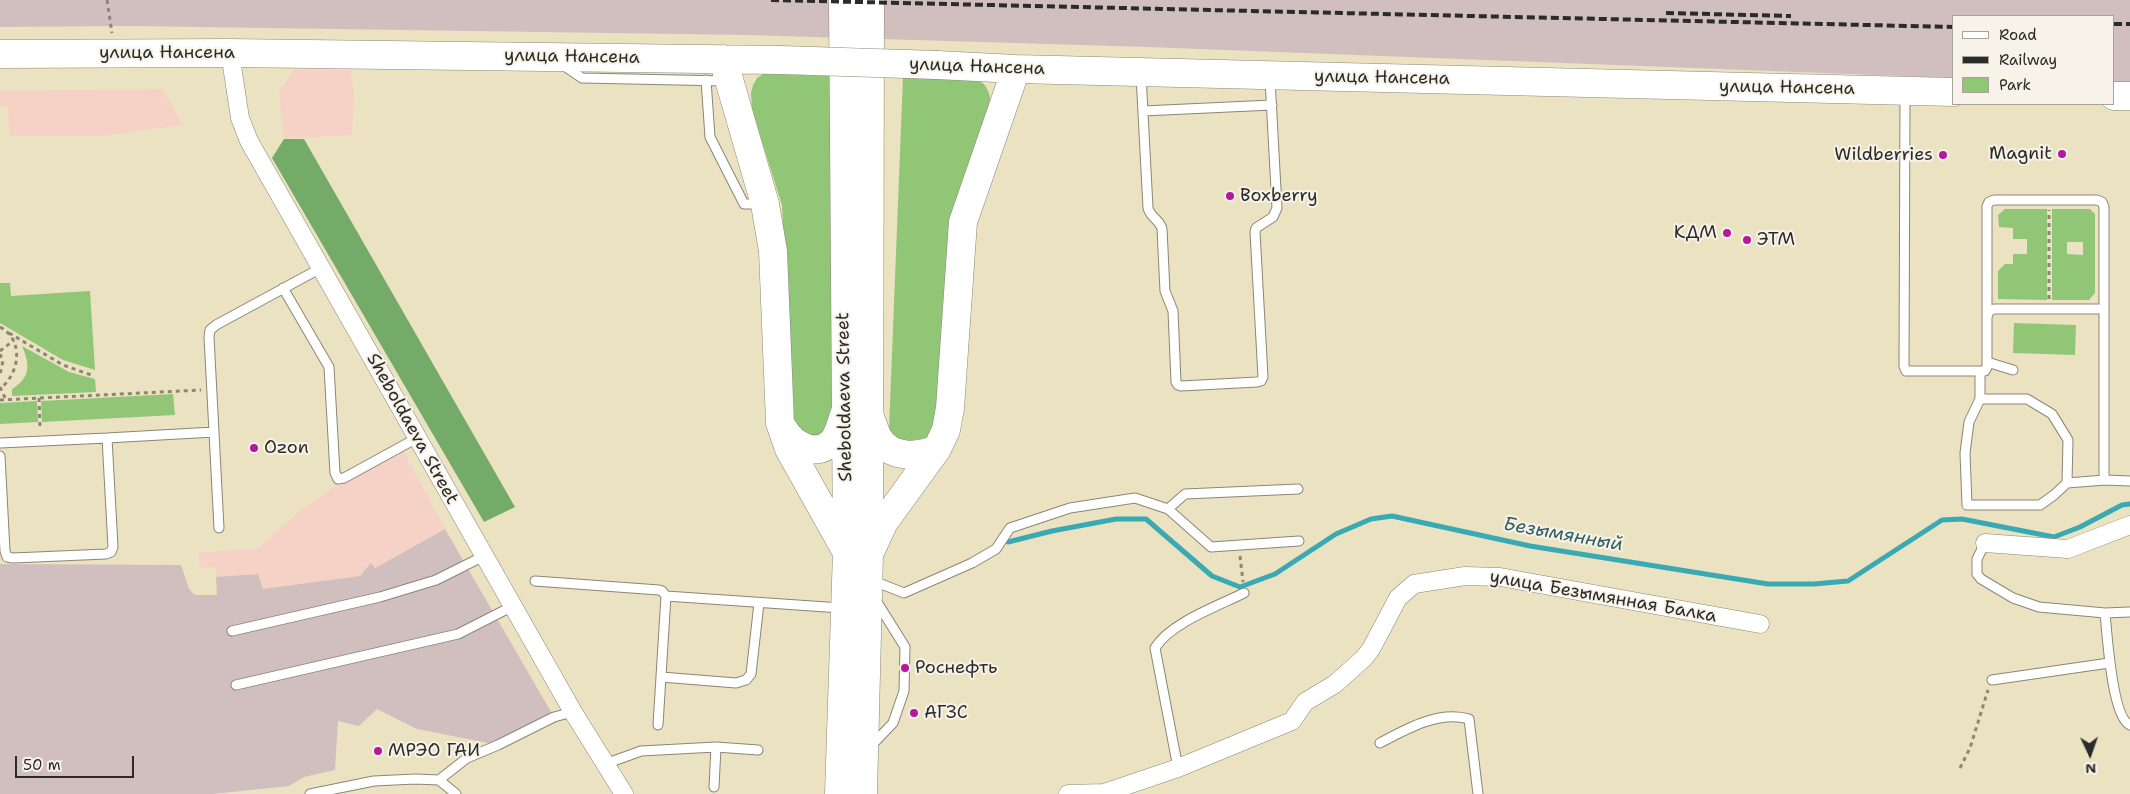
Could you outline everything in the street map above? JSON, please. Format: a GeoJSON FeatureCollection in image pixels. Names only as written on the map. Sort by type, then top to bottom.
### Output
{"type":"FeatureCollection","features":[{"type":"Feature","properties":{"kind":"main road","name":"Sheboldaeva Street"},"geometry":{"type":"LineString","coordinates":[[843,0],[863,569],[863,794]]}},
{"type":"Feature","properties":{"kind":"main road","name":"Sheboldaeva Street"},"geometry":{"type":"LineString","coordinates":[[857,413],[870,0]]}},
{"type":"Feature","properties":{"kind":"main road","name":"улица Нансена"},"geometry":{"type":"LineString","coordinates":[[0,54],[230,53],[551,57],[720,73],[782,60],[1016,69],[1952,92]]}},
{"type":"Feature","properties":{"kind":"main road"},"geometry":{"type":"LineString","coordinates":[[863,569],[884,522],[937,449],[946,430],[950,408],[963,222],[1016,69]]}},
{"type":"Feature","properties":{"kind":"main road"},"geometry":{"type":"LineString","coordinates":[[720,73],[765,204],[773,251],[780,423],[789,449],[863,569]]}},
{"type":"Feature","properties":{"kind":"main road"},"geometry":{"type":"LineString","coordinates":[[2115,96],[2130,96]]}},
{"type":"Feature","properties":{"kind":"main road"},"geometry":{"type":"LineString","coordinates":[[780,423],[790,439],[800,447],[814,449],[824,447],[833,441],[857,413],[879,440],[890,450],[908,455],[924,454],[937,449]]}},
{"type":"Feature","properties":{"kind":"main road","name":"Sheboldaeva Street"},"geometry":{"type":"LineString","coordinates":[[839,794],[844,608],[863,569]]}},
{"type":"Feature","properties":{"kind":"street","name":"Sheboldaeva Street"},"geometry":{"type":"LineString","coordinates":[[230,53],[240,118],[249,140],[573,712],[624,794]]}},
{"type":"Feature","properties":{"kind":"street"},"geometry":{"type":"LineString","coordinates":[[1985,543],[2068,549],[2130,525]]}},
{"type":"Feature","properties":{"kind":"street","name":"улица Безымянная Балка"},"geometry":{"type":"LineString","coordinates":[[1068,794],[1104,793],[1178,768],[1292,721],[1305,702],[1335,684],[1364,658],[1398,598],[1414,584],[1465,576],[1500,577],[1760,624]]}},
{"type":"Feature","properties":{"kind":"lane"},"geometry":{"type":"LineString","coordinates":[[1141,72],[1148,208],[1162,229],[1165,291],[1173,311],[1176,382],[1181,386],[1257,382],[1261,381],[1263,377],[1255,232],[1256,228],[1273,216],[1277,208],[1270,75]]}},
{"type":"Feature","properties":{"kind":"lane"},"geometry":{"type":"LineString","coordinates":[[1905,91],[1904,366],[1906,371],[1980,373],[1985,371],[1987,362],[1987,206],[1989,202],[2050,200],[2097,200],[2102,202],[2104,207],[2105,480]]}},
{"type":"Feature","properties":{"kind":"lane"},"geometry":{"type":"LineString","coordinates":[[1143,111],[1272,105]]}},
{"type":"Feature","properties":{"kind":"lane"},"geometry":{"type":"LineString","coordinates":[[219,528],[210,330],[321,268]]}},
{"type":"Feature","properties":{"kind":"lane"},"geometry":{"type":"LineString","coordinates":[[283,288],[328,368],[335,473],[338,479],[344,478],[417,438]]}},
{"type":"Feature","properties":{"kind":"lane"},"geometry":{"type":"LineString","coordinates":[[1987,317],[1989,311],[1994,309],[2104,310]]}},
{"type":"Feature","properties":{"kind":"lane"},"geometry":{"type":"LineString","coordinates":[[1987,362],[2013,370]]}},
{"type":"Feature","properties":{"kind":"lane"},"geometry":{"type":"LineString","coordinates":[[1980,373],[1980,400],[1969,422],[1966,445],[1967,505],[2040,505],[2054,496],[2067,483],[2105,480],[2130,481]]}},
{"type":"Feature","properties":{"kind":"lane"},"geometry":{"type":"LineString","coordinates":[[1980,400],[2027,399],[2052,414],[2068,440],[2067,483]]}},
{"type":"Feature","properties":{"kind":"lane"},"geometry":{"type":"LineString","coordinates":[[0,443],[214,432]]}},
{"type":"Feature","properties":{"kind":"lane"},"geometry":{"type":"LineString","coordinates":[[0,456],[5,552],[7,557],[106,554],[111,552],[113,547],[107,438]]}},
{"type":"Feature","properties":{"kind":"lane"},"geometry":{"type":"LineString","coordinates":[[1168,509],[1185,494],[1298,489]]}},
{"type":"Feature","properties":{"kind":"lane"},"geometry":{"type":"LineString","coordinates":[[863,569],[904,593],[972,563],[996,548],[1010,528],[1070,508],[1135,498],[1168,509],[1211,547],[1299,541]]}},
{"type":"Feature","properties":{"kind":"lane"},"geometry":{"type":"LineString","coordinates":[[1985,543],[1977,558],[1977,574],[1981,579],[2005,594],[2039,607],[2105,613],[2130,612]]}},
{"type":"Feature","properties":{"kind":"lane"},"geometry":{"type":"LineString","coordinates":[[232,631],[380,597],[436,580],[484,556]]}},
{"type":"Feature","properties":{"kind":"lane"},"geometry":{"type":"LineString","coordinates":[[863,569],[905,647],[904,691],[893,723],[864,752]]}},
{"type":"Feature","properties":{"kind":"lane"},"geometry":{"type":"LineString","coordinates":[[535,581],[662,590],[666,596],[658,725]]}},
{"type":"Feature","properties":{"kind":"lane"},"geometry":{"type":"LineString","coordinates":[[1178,768],[1155,648],[1160,639],[1181,624],[1244,593]]}},
{"type":"Feature","properties":{"kind":"lane"},"geometry":{"type":"LineString","coordinates":[[666,596],[844,608]]}},
{"type":"Feature","properties":{"kind":"lane"},"geometry":{"type":"LineString","coordinates":[[661,677],[736,683],[746,680],[751,674],[759,603]]}},
{"type":"Feature","properties":{"kind":"lane"},"geometry":{"type":"LineString","coordinates":[[236,685],[458,634],[513,606]]}},
{"type":"Feature","properties":{"kind":"lane"},"geometry":{"type":"LineString","coordinates":[[2105,613],[2110,663],[2120,714],[2126,723],[2130,725]]}},
{"type":"Feature","properties":{"kind":"lane"},"geometry":{"type":"LineString","coordinates":[[1992,680],[2110,663]]}},
{"type":"Feature","properties":{"kind":"lane"},"geometry":{"type":"LineString","coordinates":[[310,794],[374,781],[440,780],[467,758],[554,717],[573,712]]}},
{"type":"Feature","properties":{"kind":"lane"},"geometry":{"type":"LineString","coordinates":[[1380,743],[1427,720],[1459,716],[1469,719],[1478,794]]}},
{"type":"Feature","properties":{"kind":"lane"},"geometry":{"type":"LineString","coordinates":[[605,764],[642,751],[716,747],[758,750]]}},
{"type":"Feature","properties":{"kind":"lane"},"geometry":{"type":"LineString","coordinates":[[714,787],[716,747]]}},
{"type":"Feature","properties":{"kind":"lane"},"geometry":{"type":"LineString","coordinates":[[440,780],[456,794]]}},
{"type":"Feature","properties":{"kind":"path"},"geometry":{"type":"LineString","coordinates":[[107,0],[115,53]]}},
{"type":"Feature","properties":{"kind":"path"},"geometry":{"type":"LineString","coordinates":[[2049,309],[2050,200]]}},
{"type":"Feature","properties":{"kind":"path"},"geometry":{"type":"LineString","coordinates":[[0,327],[63,365],[94,376]]}},
{"type":"Feature","properties":{"kind":"path"},"geometry":{"type":"LineString","coordinates":[[6,400],[0,387],[8,382],[14,371],[16,360],[14,340],[9,333]]}},
{"type":"Feature","properties":{"kind":"path"},"geometry":{"type":"LineString","coordinates":[[0,374],[3,361],[0,353],[14,340]]}},
{"type":"Feature","properties":{"kind":"path"},"geometry":{"type":"LineString","coordinates":[[0,400],[212,389]]}},
{"type":"Feature","properties":{"kind":"path"},"geometry":{"type":"LineString","coordinates":[[39,398],[41,441]]}},
{"type":"Feature","properties":{"kind":"path"},"geometry":{"type":"LineString","coordinates":[[1238,545],[1242,575]]}},
{"type":"Feature","properties":{"kind":"path"},"geometry":{"type":"LineString","coordinates":[[1960,768],[1970,748],[1992,680]]}},
{"type":"Feature","properties":{"kind":"shaded area"},"geometry":{"type":"Polygon","coordinates":[[[0,0],[2130,0],[2130,85],[2115,84],[2115,15],[1952,15],[1952,78],[1148,47],[747,35],[130,26],[0,27],[0,0]]]}},
{"type":"Feature","properties":{"kind":"shaded area"},"geometry":{"type":"Polygon","coordinates":[[[294,70],[350,70],[354,92],[352,135],[284,139],[279,93],[294,70]]]}},
{"type":"Feature","properties":{"kind":"shaded area"},"geometry":{"type":"Polygon","coordinates":[[[163,89],[183,125],[102,136],[10,136],[8,106],[0,106],[0,91],[163,89]]]}},
{"type":"Feature","properties":{"kind":"shaded area"},"geometry":{"type":"Polygon","coordinates":[[[403,450],[445,529],[374,568],[371,563],[360,576],[263,589],[258,574],[216,577],[216,567],[200,568],[199,552],[258,549],[295,515],[331,489],[403,450]]]}},
{"type":"Feature","properties":{"kind":"shaded area"},"geometry":{"type":"Polygon","coordinates":[[[445,529],[554,717],[498,745],[417,729],[377,709],[359,726],[338,721],[335,770],[304,777],[289,786],[213,794],[0,794],[0,564],[181,565],[189,589],[195,595],[217,595],[216,577],[258,574],[263,589],[360,576],[371,563],[375,568],[445,529]]]}},
{"type":"Feature","properties":{"kind":"green space"},"geometry":{"type":"Polygon","coordinates":[[[763,74],[840,76],[834,426],[809,443],[793,420],[782,205],[752,110],[751,93],[753,85],[757,78],[763,74]]]}},
{"type":"Feature","properties":{"kind":"green space"},"geometry":{"type":"Polygon","coordinates":[[[903,77],[972,79],[984,84],[991,101],[937,424],[932,435],[920,446],[893,440],[889,429],[903,77]]]}},
{"type":"Feature","properties":{"kind":"green space"},"geometry":{"type":"Polygon","coordinates":[[[284,139],[304,139],[515,507],[484,522],[272,158],[284,139]]]}},
{"type":"Feature","properties":{"kind":"green space"},"geometry":{"type":"Polygon","coordinates":[[[2005,209],[2047,209],[2047,300],[1998,299],[1998,271],[2005,264],[2013,264],[2013,254],[2027,254],[2027,239],[2013,239],[2013,228],[1999,227],[1998,215],[2005,209]]]}},
{"type":"Feature","properties":{"kind":"green space"},"geometry":{"type":"Polygon","coordinates":[[[2052,209],[2090,209],[2095,214],[2095,293],[2089,300],[2052,300],[2052,209]],[[2067,242],[2067,254],[2083,255],[2083,242],[2067,242]]]}},
{"type":"Feature","properties":{"kind":"green space"},"geometry":{"type":"Polygon","coordinates":[[[0,283],[10,283],[11,296],[90,291],[95,370],[63,360],[0,323],[0,283]]]}},
{"type":"Feature","properties":{"kind":"green space"},"geometry":{"type":"Polygon","coordinates":[[[2014,323],[2076,325],[2075,355],[2013,353],[2014,323]]]}},
{"type":"Feature","properties":{"kind":"green space"},"geometry":{"type":"Polygon","coordinates":[[[22,346],[69,372],[95,379],[96,392],[12,396],[12,389],[23,380],[27,370],[22,346]]]}},
{"type":"Feature","properties":{"kind":"green space"},"geometry":{"type":"Polygon","coordinates":[[[173,394],[175,415],[42,422],[41,401],[173,394]]]}},
{"type":"Feature","properties":{"kind":"green space"},"geometry":{"type":"Polygon","coordinates":[[[37,401],[38,422],[0,424],[0,403],[37,401]]]}},
{"type":"Feature","properties":{"kind":"waterway","name":"Безымянный"},"geometry":{"type":"LineString","coordinates":[[1008,542],[1052,531],[1116,519],[1146,519],[1212,576],[1240,587],[1275,574],[1336,534],[1371,519],[1392,516],[1530,546],[1768,584],[1814,584],[1848,581],[1942,520],[1962,519],[2054,537],[2080,527],[2122,505],[2130,504]]}},
{"type":"Feature","properties":{"kind":"railway"},"geometry":{"type":"LineString","coordinates":[[771,0],[1952,27]]}},
{"type":"Feature","properties":{"kind":"railway"},"geometry":{"type":"LineString","coordinates":[[1666,13],[1791,16]]}},
{"type":"Feature","properties":{"kind":"railway"},"geometry":{"type":"LineString","coordinates":[[2115,24],[2130,24]]}},
{"type":"Feature","properties":{"kind":"place","name":"Magnit"},"geometry":{"type":"Point","coordinates":[2062,154]}},
{"type":"Feature","properties":{"kind":"place","name":"Wildberries"},"geometry":{"type":"Point","coordinates":[1943,155]}},
{"type":"Feature","properties":{"kind":"place","name":"Boxberry"},"geometry":{"type":"Point","coordinates":[1230,196]}},
{"type":"Feature","properties":{"kind":"place","name":"КДМ"},"geometry":{"type":"Point","coordinates":[1727,233]}},
{"type":"Feature","properties":{"kind":"place","name":"ЭТМ"},"geometry":{"type":"Point","coordinates":[1747,240]}},
{"type":"Feature","properties":{"kind":"place","name":"Ozon"},"geometry":{"type":"Point","coordinates":[254,448]}},
{"type":"Feature","properties":{"kind":"place","name":"Роснефть"},"geometry":{"type":"Point","coordinates":[905,668]}},
{"type":"Feature","properties":{"kind":"place","name":"АГЗС"},"geometry":{"type":"Point","coordinates":[914,713]}},
{"type":"Feature","properties":{"kind":"place","name":"МРЭО ГАИ"},"geometry":{"type":"Point","coordinates":[378,751]}}]}
